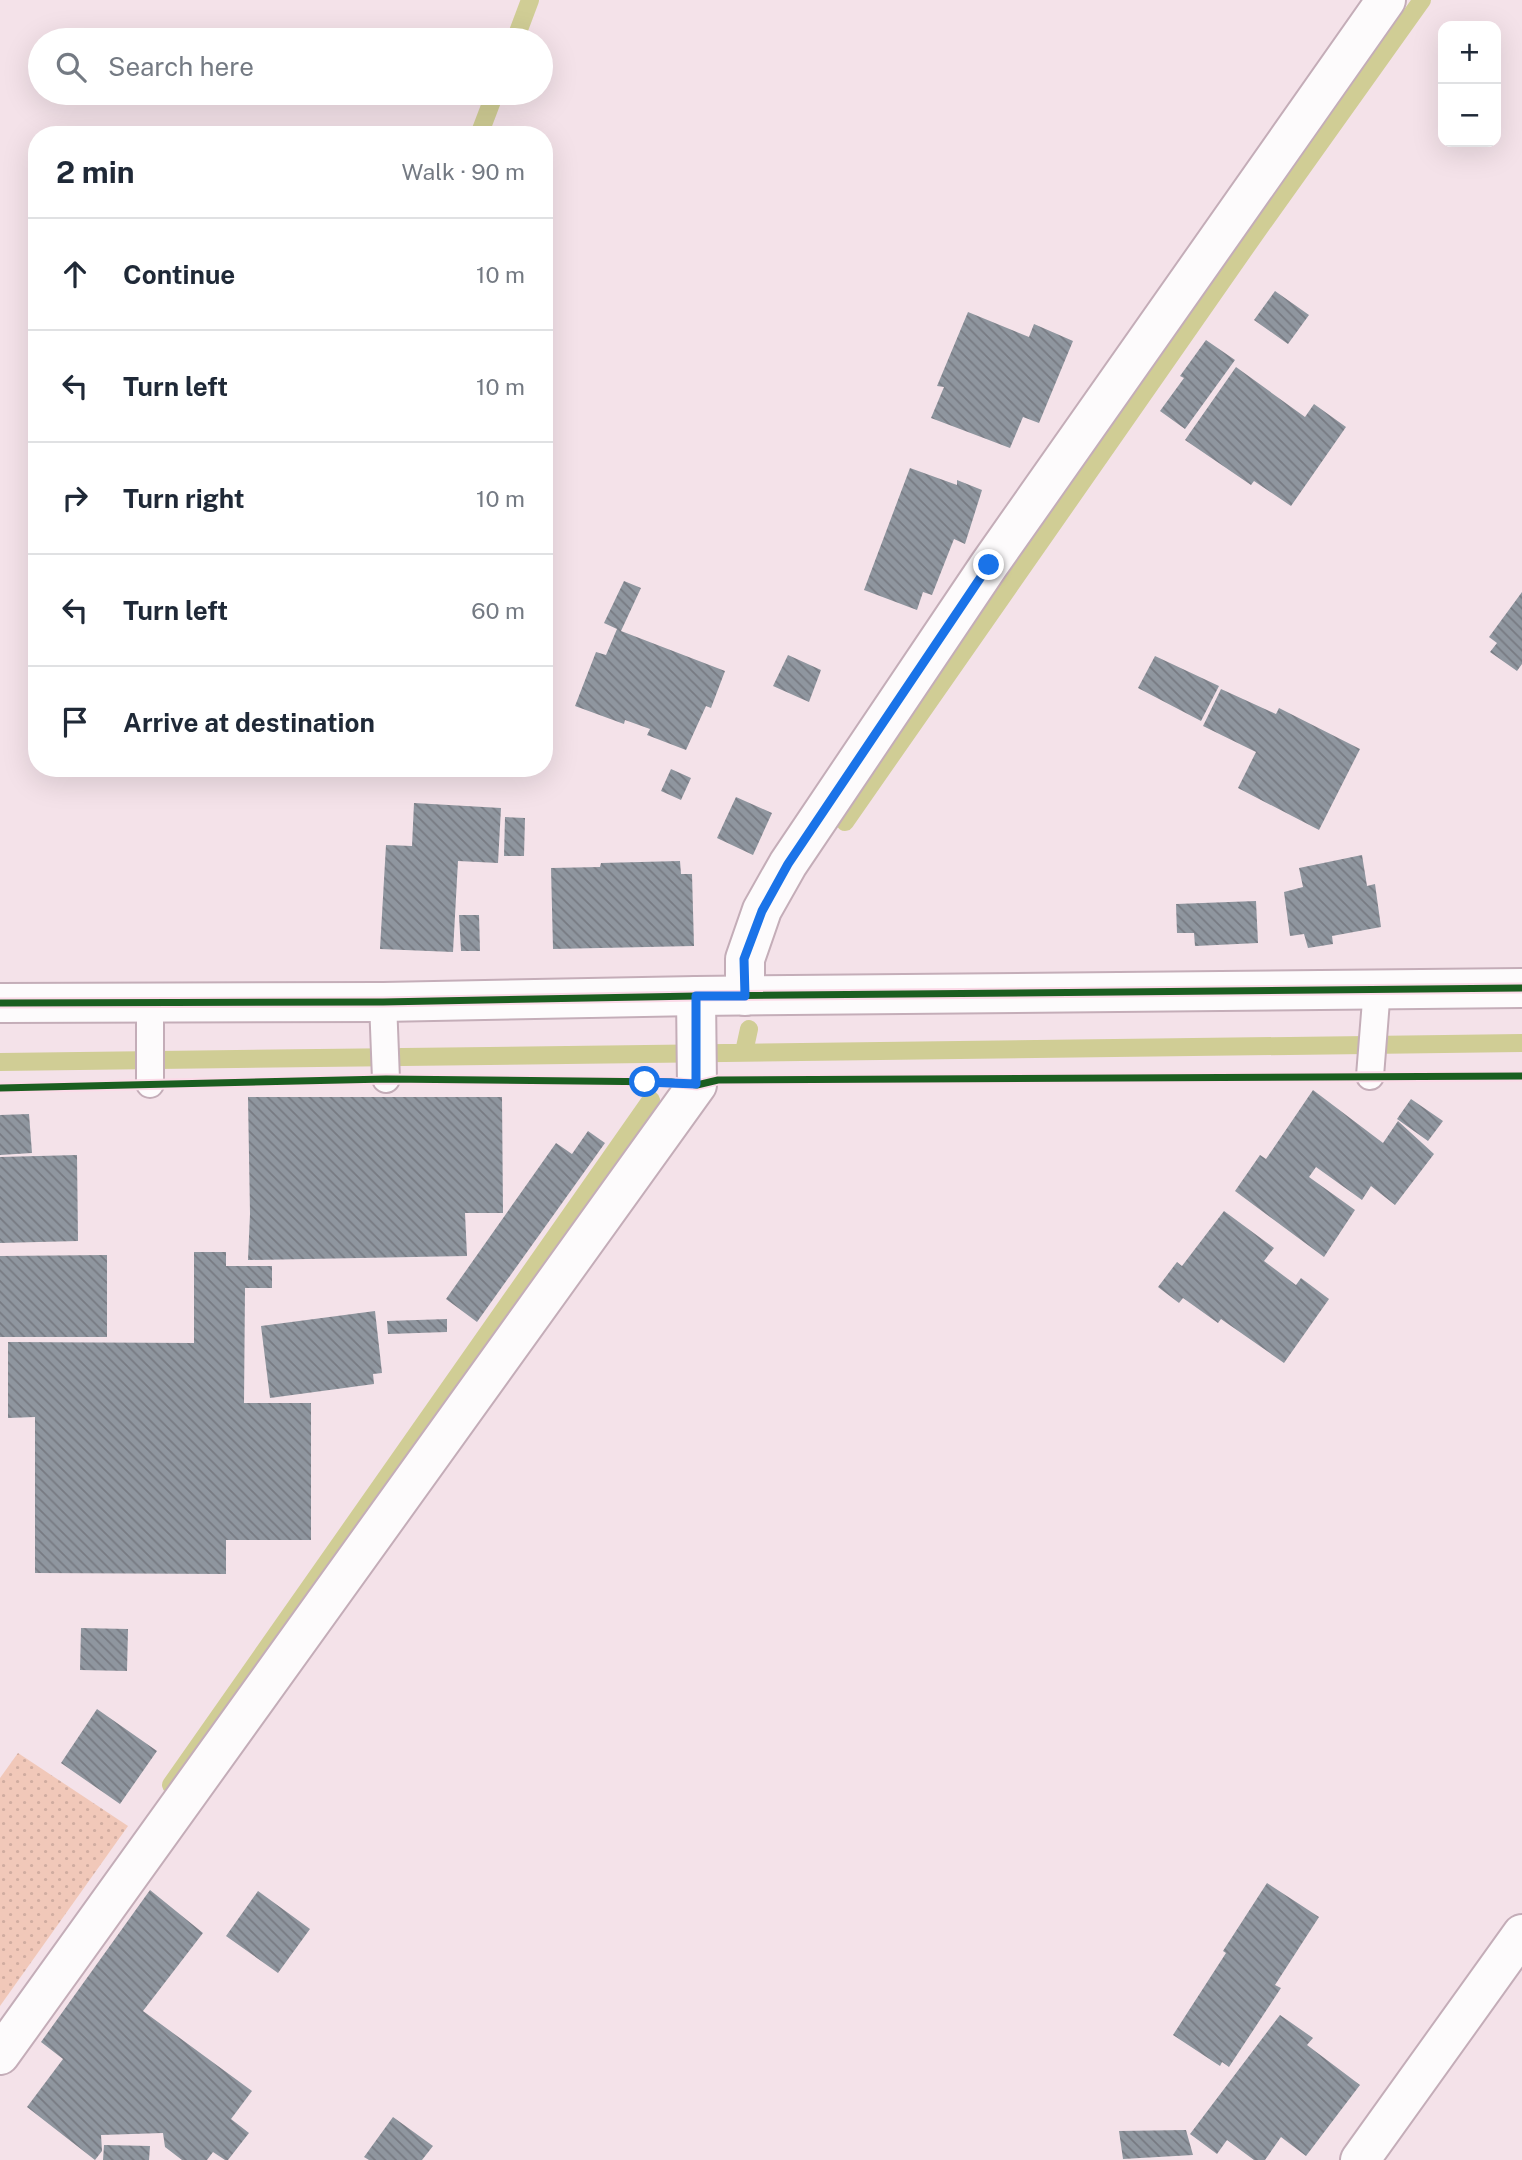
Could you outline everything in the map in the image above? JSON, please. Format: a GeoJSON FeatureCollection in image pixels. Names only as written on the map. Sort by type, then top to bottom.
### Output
{"type":"FeatureCollection","features":[{"type":"Feature","properties":{"kind":"street"},"geometry":{"type":"LineString","coordinates":[[745,996],[744,959],[762,911],[788,864],[989,565],[1386,0]]}},
{"type":"Feature","properties":{"kind":"street"},"geometry":{"type":"LineString","coordinates":[[0,1003],[150,1015],[697,1011],[745,996],[1376,1003],[1522,988]]}},
{"type":"Feature","properties":{"kind":"street"},"geometry":{"type":"LineString","coordinates":[[0,2055],[696,1077],[697,1011]]}},
{"type":"Feature","properties":{"kind":"street"},"geometry":{"type":"LineString","coordinates":[[1360,2160],[1522,1934]]}},
{"type":"Feature","properties":{"kind":"lane"},"geometry":{"type":"LineString","coordinates":[[1370,1071],[1376,1003]]}},
{"type":"Feature","properties":{"kind":"lane"},"geometry":{"type":"LineString","coordinates":[[383,1014],[386,1072]]}},
{"type":"Feature","properties":{"kind":"lane"},"geometry":{"type":"LineString","coordinates":[[150,1015],[150,1078]]}},
{"type":"Feature","properties":{"kind":"path"},"geometry":{"type":"LineString","coordinates":[[0,1088],[150,1078],[386,1072],[671,1082],[696,1077],[731,1080],[1370,1071],[1522,1076]]}},
{"type":"Feature","properties":{"kind":"shaded area"},"geometry":{"type":"Polygon","coordinates":[[[18,1753],[128,1826],[0,2006],[0,1778],[18,1753]]]}},
{"type":"Feature","properties":{"kind":"building"},"geometry":{"type":"Polygon","coordinates":[[[1275,291],[1309,315],[1288,344],[1254,320],[1275,291]]]}},
{"type":"Feature","properties":{"kind":"building"},"geometry":{"type":"Polygon","coordinates":[[[968,312],[1029,337],[1034,324],[1073,341],[1039,423],[1023,417],[1010,448],[931,418],[944,387],[937,386],[968,312]]]}},
{"type":"Feature","properties":{"kind":"building"},"geometry":{"type":"Polygon","coordinates":[[[1206,340],[1235,360],[1185,429],[1160,411],[1184,378],[1180,376],[1206,340]]]}},
{"type":"Feature","properties":{"kind":"building"},"geometry":{"type":"Polygon","coordinates":[[[1236,367],[1305,417],[1314,404],[1346,427],[1291,506],[1254,481],[1251,485],[1185,440],[1236,367]]]}},
{"type":"Feature","properties":{"kind":"building"},"geometry":{"type":"Polygon","coordinates":[[[910,468],[957,485],[957,480],[982,490],[965,544],[954,539],[932,595],[923,592],[917,610],[864,590],[910,468]]]}},
{"type":"Feature","properties":{"kind":"building"},"geometry":{"type":"Polygon","coordinates":[[[624,581],[641,588],[621,631],[725,671],[711,708],[706,706],[686,750],[647,735],[650,729],[625,720],[624,724],[575,706],[596,652],[606,655],[617,629],[604,623],[624,581]]]}},
{"type":"Feature","properties":{"kind":"building"},"geometry":{"type":"Polygon","coordinates":[[[1522,592],[1522,664],[1517,671],[1490,652],[1497,643],[1489,637],[1522,592]]]}},
{"type":"Feature","properties":{"kind":"building"},"geometry":{"type":"Polygon","coordinates":[[[788,655],[821,670],[809,702],[773,686],[788,655]]]}},
{"type":"Feature","properties":{"kind":"building"},"geometry":{"type":"Polygon","coordinates":[[[1155,656],[1219,686],[1201,721],[1138,688],[1155,656]]]}},
{"type":"Feature","properties":{"kind":"building"},"geometry":{"type":"Polygon","coordinates":[[[1221,689],[1276,714],[1279,708],[1360,749],[1319,830],[1238,788],[1256,752],[1203,726],[1221,689]]]}},
{"type":"Feature","properties":{"kind":"building"},"geometry":{"type":"Polygon","coordinates":[[[671,769],[691,778],[681,800],[661,791],[671,769]]]}},
{"type":"Feature","properties":{"kind":"building"},"geometry":{"type":"Polygon","coordinates":[[[736,797],[772,813],[753,855],[717,838],[736,797]]]}},
{"type":"Feature","properties":{"kind":"building"},"geometry":{"type":"Polygon","coordinates":[[[414,803],[501,808],[498,863],[458,861],[453,952],[380,949],[386,845],[412,846],[414,803]]]}},
{"type":"Feature","properties":{"kind":"building"},"geometry":{"type":"Polygon","coordinates":[[[505,817],[525,818],[524,856],[504,856],[505,817]]]}},
{"type":"Feature","properties":{"kind":"building"},"geometry":{"type":"Polygon","coordinates":[[[1362,855],[1367,886],[1375,884],[1381,927],[1332,936],[1333,944],[1308,948],[1304,934],[1290,936],[1284,892],[1303,887],[1299,868],[1362,855]]]}},
{"type":"Feature","properties":{"kind":"building"},"geometry":{"type":"Polygon","coordinates":[[[680,861],[681,874],[692,874],[694,946],[553,949],[551,868],[600,867],[601,863],[680,861]]]}},
{"type":"Feature","properties":{"kind":"building"},"geometry":{"type":"Polygon","coordinates":[[[1256,901],[1258,943],[1195,946],[1194,933],[1177,933],[1176,904],[1256,901]]]}},
{"type":"Feature","properties":{"kind":"building"},"geometry":{"type":"Polygon","coordinates":[[[459,915],[479,915],[480,951],[461,951],[459,915]]]}},
{"type":"Feature","properties":{"kind":"building"},"geometry":{"type":"Polygon","coordinates":[[[1313,1090],[1383,1143],[1398,1121],[1434,1154],[1395,1205],[1371,1186],[1362,1200],[1316,1167],[1309,1177],[1355,1210],[1324,1257],[1235,1191],[1260,1155],[1266,1159],[1313,1090]]]}},
{"type":"Feature","properties":{"kind":"building"},"geometry":{"type":"Polygon","coordinates":[[[248,1097],[502,1097],[503,1213],[465,1213],[467,1256],[248,1260],[248,1097]]]}},
{"type":"Feature","properties":{"kind":"building"},"geometry":{"type":"Polygon","coordinates":[[[1411,1099],[1443,1121],[1428,1141],[1397,1119],[1411,1099]]]}},
{"type":"Feature","properties":{"kind":"building"},"geometry":{"type":"Polygon","coordinates":[[[29,1114],[32,1153],[0,1155],[0,1115],[29,1114]]]}},
{"type":"Feature","properties":{"kind":"building"},"geometry":{"type":"Polygon","coordinates":[[[588,1131],[605,1143],[477,1322],[446,1299],[556,1143],[572,1154],[588,1131]]]}},
{"type":"Feature","properties":{"kind":"building"},"geometry":{"type":"Polygon","coordinates":[[[77,1155],[78,1241],[0,1243],[0,1157],[77,1155]]]}},
{"type":"Feature","properties":{"kind":"building"},"geometry":{"type":"Polygon","coordinates":[[[1224,1211],[1274,1248],[1264,1261],[1296,1285],[1301,1278],[1329,1299],[1284,1363],[1221,1319],[1218,1323],[1183,1298],[1179,1303],[1158,1287],[1177,1262],[1182,1266],[1224,1211]]]}},
{"type":"Feature","properties":{"kind":"building"},"geometry":{"type":"Polygon","coordinates":[[[194,1252],[226,1252],[226,1266],[272,1266],[272,1288],[245,1288],[244,1403],[311,1403],[311,1540],[226,1540],[226,1574],[35,1573],[35,1417],[8,1418],[8,1342],[194,1343],[194,1252]]]}},
{"type":"Feature","properties":{"kind":"building"},"geometry":{"type":"Polygon","coordinates":[[[107,1255],[107,1337],[0,1337],[0,1256],[107,1255]]]}},
{"type":"Feature","properties":{"kind":"building"},"geometry":{"type":"Polygon","coordinates":[[[375,1311],[382,1373],[373,1374],[374,1384],[270,1398],[261,1326],[375,1311]]]}},
{"type":"Feature","properties":{"kind":"building"},"geometry":{"type":"Polygon","coordinates":[[[447,1319],[447,1332],[388,1334],[387,1321],[447,1319]]]}},
{"type":"Feature","properties":{"kind":"building"},"geometry":{"type":"Polygon","coordinates":[[[81,1628],[128,1629],[127,1671],[80,1670],[81,1628]]]}},
{"type":"Feature","properties":{"kind":"building"},"geometry":{"type":"Polygon","coordinates":[[[97,1709],[157,1751],[120,1804],[61,1763],[97,1709]]]}},
{"type":"Feature","properties":{"kind":"building"},"geometry":{"type":"Polygon","coordinates":[[[1267,1883],[1319,1917],[1275,1985],[1281,1988],[1229,2067],[1222,2062],[1220,2066],[1173,2035],[1267,1883]]]}},
{"type":"Feature","properties":{"kind":"building"},"geometry":{"type":"Polygon","coordinates":[[[150,1890],[203,1933],[143,2011],[252,2091],[231,2119],[249,2133],[228,2160],[213,2152],[207,2160],[182,2160],[165,2147],[163,2133],[101,2135],[102,2151],[95,2160],[27,2107],[63,2059],[41,2042],[150,1890]]]}},
{"type":"Feature","properties":{"kind":"building"},"geometry":{"type":"Polygon","coordinates":[[[258,1891],[310,1929],[278,1973],[226,1936],[258,1891]]]}},
{"type":"Feature","properties":{"kind":"building"},"geometry":{"type":"Polygon","coordinates":[[[1280,2015],[1313,2038],[1307,2045],[1360,2085],[1306,2156],[1281,2137],[1265,2160],[1254,2160],[1227,2140],[1217,2154],[1190,2134],[1280,2015]]]}},
{"type":"Feature","properties":{"kind":"building"},"geometry":{"type":"Polygon","coordinates":[[[393,2117],[433,2146],[422,2160],[369,2160],[364,2157],[393,2117]]]}},
{"type":"Feature","properties":{"kind":"building"},"geometry":{"type":"Polygon","coordinates":[[[1186,2130],[1193,2155],[1123,2159],[1119,2131],[1186,2130]]]}},
{"type":"Feature","properties":{"kind":"building"},"geometry":{"type":"Polygon","coordinates":[[[104,2145],[150,2146],[149,2160],[103,2160],[104,2145]]]}},
{"type":"Feature","properties":{"kind":"waterway"},"geometry":{"type":"LineString","coordinates":[[520,28],[530,0]]}},
{"type":"Feature","properties":{"kind":"waterway"},"geometry":{"type":"LineString","coordinates":[[845,822],[1253,237],[1422,0]]}},
{"type":"Feature","properties":{"kind":"waterway"},"geometry":{"type":"LineString","coordinates":[[482,126],[490,105]]}},
{"type":"Feature","properties":{"kind":"waterway"},"geometry":{"type":"LineString","coordinates":[[744,1052],[749,1029]]}},
{"type":"Feature","properties":{"kind":"waterway"},"geometry":{"type":"LineString","coordinates":[[0,1062],[1522,1043]]}},
{"type":"Feature","properties":{"kind":"waterway"},"geometry":{"type":"LineString","coordinates":[[171,1785],[651,1100]]}},
{"type":"Feature","properties":{"kind":"cycle path"},"geometry":{"type":"LineString","coordinates":[[0,1003],[383,1002],[696,996],[1522,988]]}},
{"type":"Feature","properties":{"kind":"cycle path"},"geometry":{"type":"LineString","coordinates":[[0,1088],[386,1079],[671,1082],[697,1085],[718,1080],[1522,1076]]}},
{"type":"Feature","properties":{"kind":"route"},"geometry":{"type":"LineString","coordinates":[[645,1082],[696,1084],[696,996],[745,996],[744,959],[762,911],[788,864],[989,565]]}}]}
